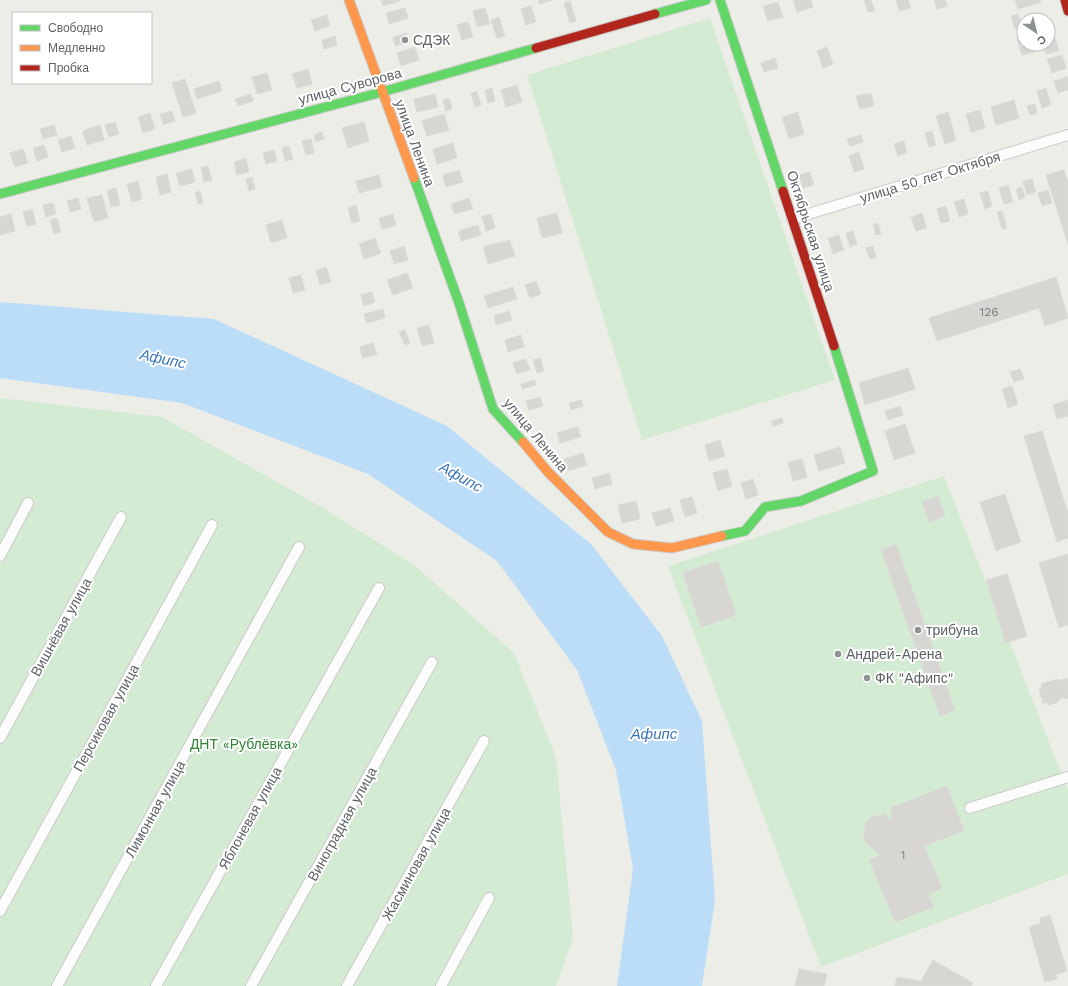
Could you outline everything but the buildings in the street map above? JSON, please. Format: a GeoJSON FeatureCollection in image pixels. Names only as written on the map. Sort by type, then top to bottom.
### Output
{"type":"FeatureCollection","features":[{"type":"Feature","properties":{"kind":"street","name":"улица Ленина"},"geometry":{"type":"LineString","coordinates":[[349,0],[459,303],[493,408],[548,472],[608,532],[633,544],[672,548],[745,530],[765,507],[801,501],[873,470]]}},
{"type":"Feature","properties":{"kind":"street","name":"улица Суворова"},"geometry":{"type":"LineString","coordinates":[[0,194],[382,92],[706,0]]}},
{"type":"Feature","properties":{"kind":"street","name":"Октябрьская улица"},"geometry":{"type":"LineString","coordinates":[[720,0],[873,470]]}},
{"type":"Feature","properties":{"kind":"street"},"geometry":{"type":"LineString","coordinates":[[1065,0],[1068,11]]}},
{"type":"Feature","properties":{"kind":"street","name":"улица 50 лет Октября"},"geometry":{"type":"LineString","coordinates":[[792,218],[1068,135]]}},
{"type":"Feature","properties":{"kind":"street"},"geometry":{"type":"LineString","coordinates":[[0,556],[28,503]]}},
{"type":"Feature","properties":{"kind":"street","name":"Вишнёвая улица"},"geometry":{"type":"LineString","coordinates":[[0,738],[121,517]]}},
{"type":"Feature","properties":{"kind":"street","name":"Персиковая улица"},"geometry":{"type":"LineString","coordinates":[[0,911],[212,525]]}},
{"type":"Feature","properties":{"kind":"street","name":"Лимонная улица"},"geometry":{"type":"LineString","coordinates":[[57,986],[299,547]]}},
{"type":"Feature","properties":{"kind":"street","name":"Яблоневая улица"},"geometry":{"type":"LineString","coordinates":[[156,986],[379,588]]}},
{"type":"Feature","properties":{"kind":"street","name":"Виноградная улица"},"geometry":{"type":"LineString","coordinates":[[251,986],[432,662]]}},
{"type":"Feature","properties":{"kind":"street","name":"Жасминовая улица"},"geometry":{"type":"LineString","coordinates":[[348,986],[484,742]]}},
{"type":"Feature","properties":{"kind":"street"},"geometry":{"type":"LineString","coordinates":[[970,808],[1068,777]]}},
{"type":"Feature","properties":{"kind":"street"},"geometry":{"type":"LineString","coordinates":[[441,986],[490,898]]}},
{"type":"Feature","properties":{"kind":"green space"},"geometry":{"type":"Polygon","coordinates":[[[710,18],[835,380],[642,440],[527,75],[710,18]]]}},
{"type":"Feature","properties":{"kind":"green space","name":"ДНТ «Рублёвка»"},"geometry":{"type":"Polygon","coordinates":[[[0,398],[162,417],[325,509],[414,565],[514,653],[556,757],[573,938],[556,986],[0,986],[0,398]]]}},
{"type":"Feature","properties":{"kind":"green space","name":"ФК \"Афипс\""},"geometry":{"type":"Polygon","coordinates":[[[944,476],[1068,790],[1068,874],[821,967],[668,566],[944,476]]]}},
{"type":"Feature","properties":{"kind":"water","name":"Афипс"},"geometry":{"type":"Polygon","coordinates":[[[0,302],[214,319],[447,426],[591,544],[662,636],[702,721],[715,900],[702,986],[617,986],[633,869],[616,770],[577,670],[497,561],[368,474],[182,403],[0,378],[0,302]]]}},
{"type":"Feature","properties":{"kind":"traffic: fast"},"geometry":{"type":"LineString","coordinates":[[655,14],[706,0]]}},
{"type":"Feature","properties":{"kind":"traffic: fast"},"geometry":{"type":"LineString","coordinates":[[720,0],[783,191]]}},
{"type":"Feature","properties":{"kind":"traffic: fast"},"geometry":{"type":"LineString","coordinates":[[0,194],[382,92],[536,48]]}},
{"type":"Feature","properties":{"kind":"traffic: fast"},"geometry":{"type":"LineString","coordinates":[[414,178],[459,303],[493,409],[523,442]]}},
{"type":"Feature","properties":{"kind":"traffic: fast"},"geometry":{"type":"LineString","coordinates":[[722,536],[745,531],[765,507],[801,501],[873,471],[834,346]]}},
{"type":"Feature","properties":{"kind":"traffic: slow"},"geometry":{"type":"LineString","coordinates":[[349,0],[414,178]]}},
{"type":"Feature","properties":{"kind":"traffic: slow"},"geometry":{"type":"LineString","coordinates":[[523,442],[548,472],[608,532],[633,544],[672,548],[722,536]]}},
{"type":"Feature","properties":{"kind":"traffic: jam"},"geometry":{"type":"LineString","coordinates":[[1065,0],[1068,11]]}},
{"type":"Feature","properties":{"kind":"traffic: jam"},"geometry":{"type":"LineString","coordinates":[[536,48],[655,14]]}},
{"type":"Feature","properties":{"kind":"traffic: jam"},"geometry":{"type":"LineString","coordinates":[[783,191],[834,346]]}},
{"type":"Feature","properties":{"kind":"place","name":"СДЭК"},"geometry":{"type":"Point","coordinates":[405,40]}},
{"type":"Feature","properties":{"kind":"place","name":"трибуна"},"geometry":{"type":"Point","coordinates":[918,630]}},
{"type":"Feature","properties":{"kind":"place","name":"Андрей-Арена"},"geometry":{"type":"Point","coordinates":[838,654]}},
{"type":"Feature","properties":{"kind":"place","name":"ФК \"Афипс\""},"geometry":{"type":"Point","coordinates":[867,678]}}]}
